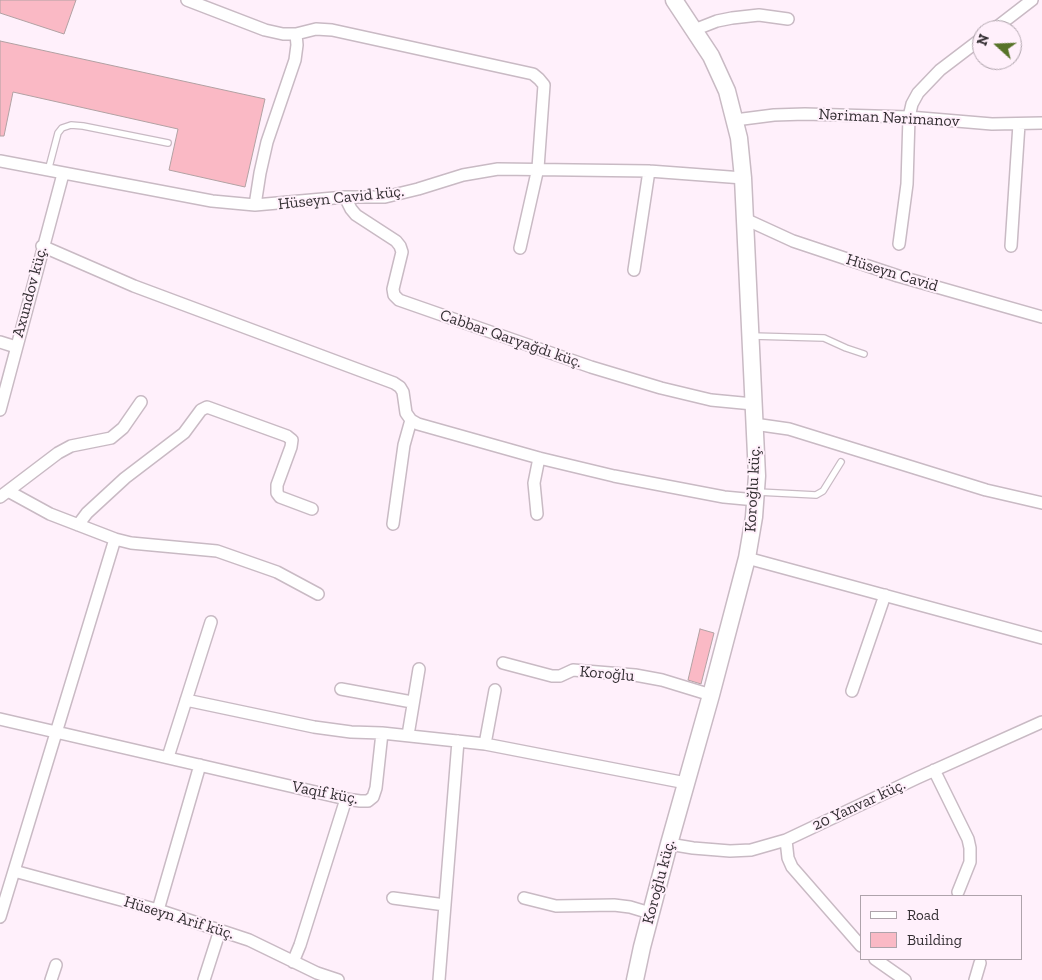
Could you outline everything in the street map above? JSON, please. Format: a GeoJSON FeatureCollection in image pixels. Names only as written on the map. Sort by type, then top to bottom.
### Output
{"type":"FeatureCollection","features":[{"type":"Feature","properties":{"kind":"street"},"geometry":{"type":"LineString","coordinates":[[187,0],[265,30],[282,34],[296,34],[316,29],[332,30],[533,74],[539,78],[544,85],[538,168],[520,248]]}},
{"type":"Feature","properties":{"kind":"street","name":"Koroğlu küç."},"geometry":{"type":"LineString","coordinates":[[635,980],[668,844],[711,695],[747,558],[752,531],[757,476],[743,178],[739,138],[727,91],[711,56],[674,0]]}},
{"type":"Feature","properties":{"kind":"street"},"geometry":{"type":"LineString","coordinates":[[1006,20],[1032,0]]}},
{"type":"Feature","properties":{"kind":"street"},"geometry":{"type":"LineString","coordinates":[[694,30],[717,21],[732,18],[759,15],[788,19]]}},
{"type":"Feature","properties":{"kind":"street"},"geometry":{"type":"LineString","coordinates":[[255,205],[260,173],[268,142],[295,60],[296,34]]}},
{"type":"Feature","properties":{"kind":"street"},"geometry":{"type":"LineString","coordinates":[[899,244],[907,184],[909,118],[912,104],[925,84],[972,46]]}},
{"type":"Feature","properties":{"kind":"street","name":"Nəriman Nərimanov"},"geometry":{"type":"LineString","coordinates":[[735,120],[774,115],[804,114],[1020,124],[1042,123]]}},
{"type":"Feature","properties":{"kind":"street"},"geometry":{"type":"LineString","coordinates":[[1010,246],[1020,124]]}},
{"type":"Feature","properties":{"kind":"street","name":"Hüseyn Cavid küç."},"geometry":{"type":"LineString","coordinates":[[0,161],[212,201],[255,205],[385,197],[463,175],[498,169],[538,168],[649,171],[743,178]]}},
{"type":"Feature","properties":{"kind":"street"},"geometry":{"type":"LineString","coordinates":[[634,270],[649,171]]}},
{"type":"Feature","properties":{"kind":"street","name":"Axundov küç."},"geometry":{"type":"LineString","coordinates":[[0,410],[42,246],[63,174]]}},
{"type":"Feature","properties":{"kind":"street","name":"Cabbar Qaryağdı küç."},"geometry":{"type":"LineString","coordinates":[[345,198],[356,216],[396,241],[400,246],[402,252],[393,289],[394,295],[399,300],[591,367],[661,388],[725,402],[753,404]]}},
{"type":"Feature","properties":{"kind":"street","name":"Hüseyn Cavid"},"geometry":{"type":"LineString","coordinates":[[745,219],[793,241],[898,276],[1042,317]]}},
{"type":"Feature","properties":{"kind":"street"},"geometry":{"type":"LineString","coordinates":[[42,246],[134,286],[394,382],[403,392],[406,413],[411,420],[418,424],[539,458],[614,476],[724,497],[756,496]]}},
{"type":"Feature","properties":{"kind":"street"},"geometry":{"type":"LineString","coordinates":[[0,342],[16,347]]}},
{"type":"Feature","properties":{"kind":"street"},"geometry":{"type":"LineString","coordinates":[[141,402],[122,428],[110,438],[71,446],[45,462],[4,494],[114,539],[131,543],[217,551],[277,572],[318,594]]}},
{"type":"Feature","properties":{"kind":"street"},"geometry":{"type":"LineString","coordinates":[[78,525],[87,513],[125,478],[184,433],[201,410],[208,408],[287,436],[292,440],[277,493],[280,497],[312,509]]}},
{"type":"Feature","properties":{"kind":"street"},"geometry":{"type":"LineString","coordinates":[[393,524],[404,445],[411,420]]}},
{"type":"Feature","properties":{"kind":"street"},"geometry":{"type":"LineString","coordinates":[[754,424],[789,429],[986,490],[1042,503]]}},
{"type":"Feature","properties":{"kind":"street"},"geometry":{"type":"LineString","coordinates":[[537,514],[534,483],[539,458]]}},
{"type":"Feature","properties":{"kind":"street"},"geometry":{"type":"LineString","coordinates":[[0,917],[114,539]]}},
{"type":"Feature","properties":{"kind":"street"},"geometry":{"type":"LineString","coordinates":[[747,558],[1042,638]]}},
{"type":"Feature","properties":{"kind":"street"},"geometry":{"type":"LineString","coordinates":[[852,691],[885,595]]}},
{"type":"Feature","properties":{"kind":"street"},"geometry":{"type":"LineString","coordinates":[[168,757],[211,622]]}},
{"type":"Feature","properties":{"kind":"street","name":"Koroğlu"},"geometry":{"type":"LineString","coordinates":[[503,663],[552,676],[560,676],[573,670],[634,675],[662,680],[711,695]]}},
{"type":"Feature","properties":{"kind":"street"},"geometry":{"type":"LineString","coordinates":[[408,735],[419,669]]}},
{"type":"Feature","properties":{"kind":"street"},"geometry":{"type":"LineString","coordinates":[[341,689],[412,702]]}},
{"type":"Feature","properties":{"kind":"street"},"geometry":{"type":"LineString","coordinates":[[485,744],[495,690]]}},
{"type":"Feature","properties":{"kind":"street"},"geometry":{"type":"LineString","coordinates":[[186,700],[314,727],[485,744],[686,783]]}},
{"type":"Feature","properties":{"kind":"street","name":"Vaqif küç."},"geometry":{"type":"LineString","coordinates":[[0,719],[346,799],[368,800],[373,797],[376,788],[382,733]]}},
{"type":"Feature","properties":{"kind":"street","name":"20 Yanvar küç."},"geometry":{"type":"LineString","coordinates":[[668,844],[730,851],[751,850],[786,840],[934,770],[1042,722]]}},
{"type":"Feature","properties":{"kind":"street"},"geometry":{"type":"LineString","coordinates":[[439,980],[458,741]]}},
{"type":"Feature","properties":{"kind":"street"},"geometry":{"type":"LineString","coordinates":[[158,910],[200,765]]}},
{"type":"Feature","properties":{"kind":"street"},"geometry":{"type":"LineString","coordinates":[[934,770],[970,848],[970,862],[958,892]]}},
{"type":"Feature","properties":{"kind":"street"},"geometry":{"type":"LineString","coordinates":[[293,962],[346,799]]}},
{"type":"Feature","properties":{"kind":"street"},"geometry":{"type":"LineString","coordinates":[[786,840],[788,858],[792,867],[860,945]]}},
{"type":"Feature","properties":{"kind":"street","name":"Hüseyn Arif küç."},"geometry":{"type":"LineString","coordinates":[[14,871],[158,910],[220,930],[249,940],[317,973],[338,980]]}},
{"type":"Feature","properties":{"kind":"street"},"geometry":{"type":"LineString","coordinates":[[393,898],[445,905]]}},
{"type":"Feature","properties":{"kind":"street"},"geometry":{"type":"LineString","coordinates":[[524,898],[556,906],[614,905],[630,907],[650,913]]}},
{"type":"Feature","properties":{"kind":"street"},"geometry":{"type":"LineString","coordinates":[[204,980],[220,930]]}},
{"type":"Feature","properties":{"kind":"street"},"geometry":{"type":"LineString","coordinates":[[876,960],[905,980]]}},
{"type":"Feature","properties":{"kind":"street"},"geometry":{"type":"LineString","coordinates":[[975,980],[980,963]]}},
{"type":"Feature","properties":{"kind":"street"},"geometry":{"type":"LineString","coordinates":[[51,980],[56,965]]}},
{"type":"Feature","properties":{"kind":"lane"},"geometry":{"type":"LineString","coordinates":[[48,171],[58,133],[62,128],[71,125],[168,144]]}},
{"type":"Feature","properties":{"kind":"lane"},"geometry":{"type":"LineString","coordinates":[[750,336],[824,338],[864,354]]}},
{"type":"Feature","properties":{"kind":"lane"},"geometry":{"type":"LineString","coordinates":[[756,496],[816,494],[823,491],[841,462]]}},
{"type":"Feature","properties":{"kind":"building"},"geometry":{"type":"Polygon","coordinates":[[[0,0],[76,0],[64,34],[0,13],[0,0]]]}},
{"type":"Feature","properties":{"kind":"building"},"geometry":{"type":"Polygon","coordinates":[[[0,41],[265,99],[245,187],[169,170],[178,129],[13,92],[4,136],[0,136],[0,41]]]}},
{"type":"Feature","properties":{"kind":"building"},"geometry":{"type":"Polygon","coordinates":[[[700,629],[714,633],[701,684],[688,680],[700,629]]]}}]}
